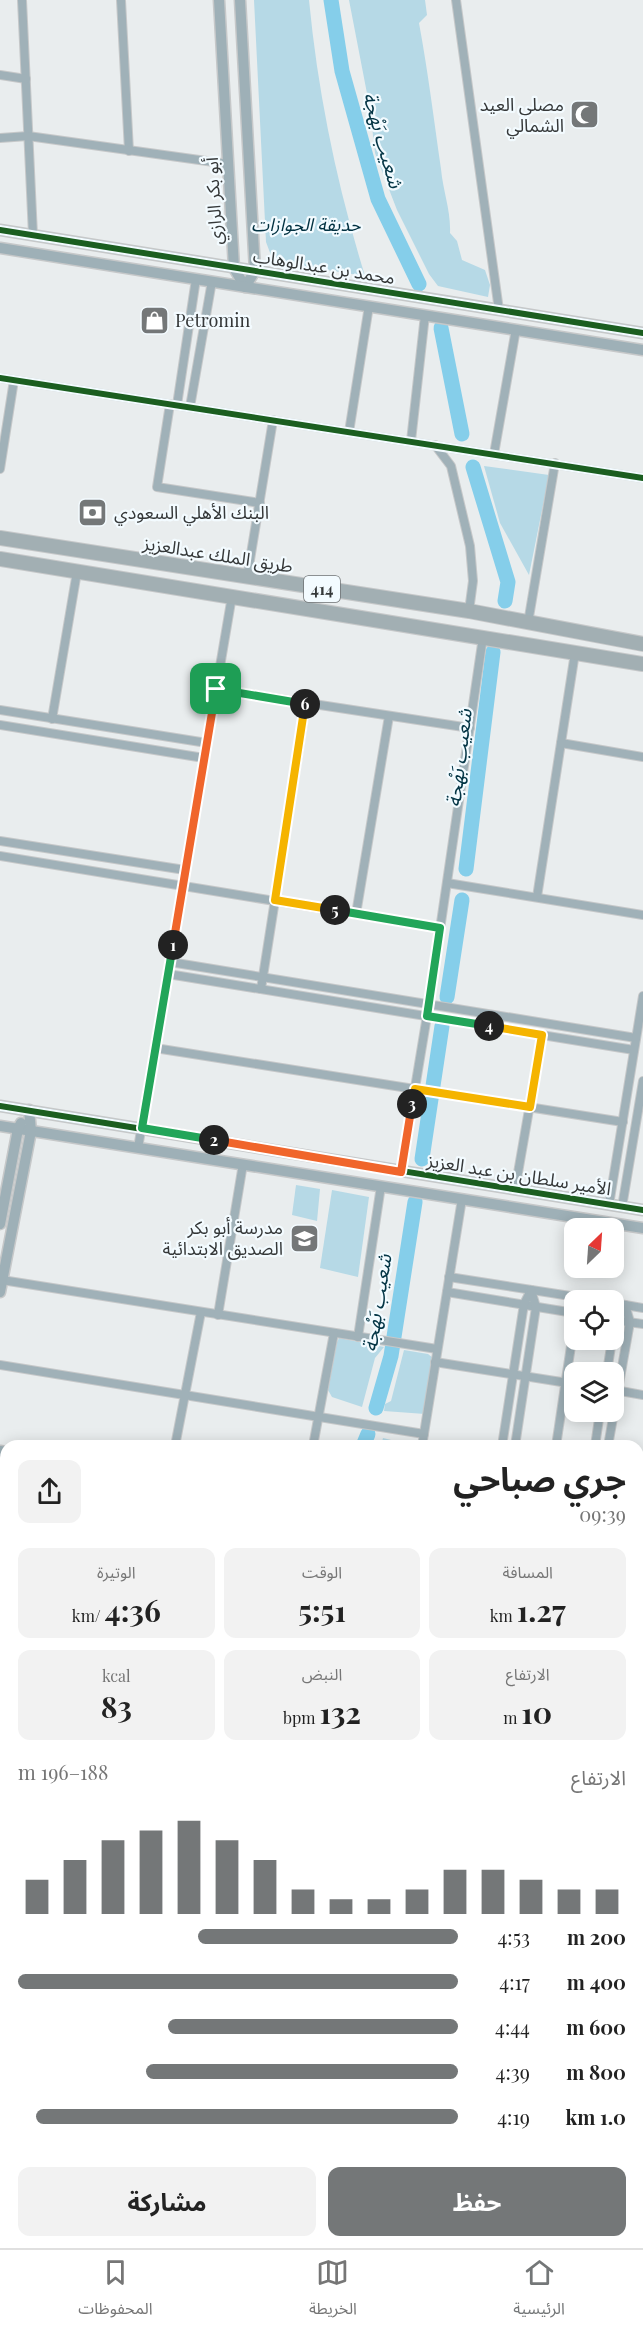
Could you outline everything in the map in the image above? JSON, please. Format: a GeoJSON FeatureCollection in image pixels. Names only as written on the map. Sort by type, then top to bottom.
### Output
{"type":"FeatureCollection","features":[{"type":"Feature","properties":{"kind":"highway","name":"طريق الملك عبدالعزيز"},"geometry":{"type":"LineString","coordinates":[[0,538],[468,611],[643,644]]}},
{"type":"Feature","properties":{"kind":"highway","name":"414"},"geometry":{"type":"LineString","coordinates":[[0,559],[643,664]]}},
{"type":"Feature","properties":{"kind":"street"},"geometry":{"type":"LineString","coordinates":[[22,0],[33,235]]}},
{"type":"Feature","properties":{"kind":"street"},"geometry":{"type":"LineString","coordinates":[[121,0],[129,151]]}},
{"type":"Feature","properties":{"kind":"street","name":"أبو بكر الرازي"},"geometry":{"type":"LineString","coordinates":[[219,0],[234,267],[245,287]]}},
{"type":"Feature","properties":{"kind":"street","name":"أبو بكر الرازي"},"geometry":{"type":"LineString","coordinates":[[240,0],[255,271]]}},
{"type":"Feature","properties":{"kind":"street"},"geometry":{"type":"LineString","coordinates":[[456,0],[499,310]]}},
{"type":"Feature","properties":{"kind":"street"},"geometry":{"type":"LineString","coordinates":[[0,75],[26,79]]}},
{"type":"Feature","properties":{"kind":"street"},"geometry":{"type":"LineString","coordinates":[[0,138],[28,136],[228,164]]}},
{"type":"Feature","properties":{"kind":"street","name":"محمد بن عبدالوهاب"},"geometry":{"type":"LineString","coordinates":[[0,230],[643,333]]}},
{"type":"Feature","properties":{"kind":"street","name":"محمد بن عبدالوهاب"},"geometry":{"type":"LineString","coordinates":[[0,248],[643,350]]}},
{"type":"Feature","properties":{"kind":"street"},"geometry":{"type":"LineString","coordinates":[[245,287],[255,271]]}},
{"type":"Feature","properties":{"kind":"street"},"geometry":{"type":"LineString","coordinates":[[196,279],[157,487],[260,503]]}},
{"type":"Feature","properties":{"kind":"street"},"geometry":{"type":"LineString","coordinates":[[190,407],[212,281]]}},
{"type":"Feature","properties":{"kind":"street"},"geometry":{"type":"LineString","coordinates":[[349,432],[369,306]]}},
{"type":"Feature","properties":{"kind":"street"},"geometry":{"type":"LineString","coordinates":[[411,441],[425,315]]}},
{"type":"Feature","properties":{"kind":"street"},"geometry":{"type":"LineString","coordinates":[[494,454],[516,329]]}},
{"type":"Feature","properties":{"kind":"street"},"geometry":{"type":"LineString","coordinates":[[0,378],[643,478]]}},
{"type":"Feature","properties":{"kind":"street"},"geometry":{"type":"LineString","coordinates":[[0,469],[14,380]]}},
{"type":"Feature","properties":{"kind":"street"},"geometry":{"type":"LineString","coordinates":[[247,578],[273,420]]}},
{"type":"Feature","properties":{"kind":"street"},"geometry":{"type":"LineString","coordinates":[[435,445],[451,466],[470,546],[473,581],[468,611]]}},
{"type":"Feature","properties":{"kind":"street"},"geometry":{"type":"LineString","coordinates":[[528,622],[555,463]]}},
{"type":"Feature","properties":{"kind":"street"},"geometry":{"type":"LineString","coordinates":[[52,719],[77,572]]}},
{"type":"Feature","properties":{"kind":"street"},"geometry":{"type":"LineString","coordinates":[[138,1148],[231,596]]}},
{"type":"Feature","properties":{"kind":"street"},"geometry":{"type":"LineString","coordinates":[[401,1172],[419,1090],[427,1016],[483,637]]}},
{"type":"Feature","properties":{"kind":"street"},"geometry":{"type":"LineString","coordinates":[[537,897],[575,653]]}},
{"type":"Feature","properties":{"kind":"street"},"geometry":{"type":"LineString","coordinates":[[216,689],[470,728]]}},
{"type":"Feature","properties":{"kind":"street"},"geometry":{"type":"LineString","coordinates":[[261,989],[306,703]]}},
{"type":"Feature","properties":{"kind":"street"},"geometry":{"type":"LineString","coordinates":[[0,710],[207,743]]}},
{"type":"Feature","properties":{"kind":"street"},"geometry":{"type":"LineString","coordinates":[[356,914],[389,716]]}},
{"type":"Feature","properties":{"kind":"street"},"geometry":{"type":"LineString","coordinates":[[0,725],[204,758]]}},
{"type":"Feature","properties":{"kind":"street"},"geometry":{"type":"LineString","coordinates":[[561,743],[643,757]]}},
{"type":"Feature","properties":{"kind":"street"},"geometry":{"type":"LineString","coordinates":[[0,841],[185,870]]}},
{"type":"Feature","properties":{"kind":"street"},"geometry":{"type":"LineString","coordinates":[[0,856],[440,928]]}},
{"type":"Feature","properties":{"kind":"street"},"geometry":{"type":"LineString","coordinates":[[447,883],[643,915]]}},
{"type":"Feature","properties":{"kind":"street"},"geometry":{"type":"LineString","coordinates":[[170,962],[636,1038]]}},
{"type":"Feature","properties":{"kind":"street"},"geometry":{"type":"LineString","coordinates":[[168,974],[634,1050]]}},
{"type":"Feature","properties":{"kind":"street"},"geometry":{"type":"LineString","coordinates":[[609,1205],[643,996]]}},
{"type":"Feature","properties":{"kind":"street"},"geometry":{"type":"LineString","coordinates":[[515,1190],[542,1035]]}},
{"type":"Feature","properties":{"kind":"street"},"geometry":{"type":"LineString","coordinates":[[155,1048],[623,1122]]}},
{"type":"Feature","properties":{"kind":"street"},"geometry":{"type":"LineString","coordinates":[[622,1207],[643,1081]]}},
{"type":"Feature","properties":{"kind":"street","name":"الأمير سلطان بن عبد العزيز"},"geometry":{"type":"LineString","coordinates":[[0,1106],[643,1210]]}},
{"type":"Feature","properties":{"kind":"street"},"geometry":{"type":"LineString","coordinates":[[0,1222],[18,1129],[29,1110]]}},
{"type":"Feature","properties":{"kind":"street"},"geometry":{"type":"LineString","coordinates":[[0,1292],[31,1131],[29,1110]]}},
{"type":"Feature","properties":{"kind":"street","name":"الأمير سلطان بن عبد العزيز"},"geometry":{"type":"LineString","coordinates":[[0,1126],[643,1227]]}},
{"type":"Feature","properties":{"kind":"street"},"geometry":{"type":"LineString","coordinates":[[218,1315],[243,1164]]}},
{"type":"Feature","properties":{"kind":"street"},"geometry":{"type":"LineString","coordinates":[[358,1337],[381,1186]]}},
{"type":"Feature","properties":{"kind":"street"},"geometry":{"type":"LineString","coordinates":[[423,1440],[462,1199]]}},
{"type":"Feature","properties":{"kind":"street"},"geometry":{"type":"LineString","coordinates":[[2,1208],[14,1214]]}},
{"type":"Feature","properties":{"kind":"street"},"geometry":{"type":"LineString","coordinates":[[0,1222],[14,1214]]}},
{"type":"Feature","properties":{"kind":"street"},"geometry":{"type":"LineString","coordinates":[[449,1277],[564,1295]]}},
{"type":"Feature","properties":{"kind":"street"},"geometry":{"type":"LineString","coordinates":[[2,1280],[437,1349]]}},
{"type":"Feature","properties":{"kind":"street"},"geometry":{"type":"LineString","coordinates":[[503,1440],[524,1305],[531,1290]]}},
{"type":"Feature","properties":{"kind":"street"},"geometry":{"type":"LineString","coordinates":[[516,1440],[536,1306],[531,1290]]}},
{"type":"Feature","properties":{"kind":"street"},"geometry":{"type":"LineString","coordinates":[[447,1292],[564,1311]]}},
{"type":"Feature","properties":{"kind":"street"},"geometry":{"type":"LineString","coordinates":[[622,1362],[630,1322],[625,1305],[643,1308]]}},
{"type":"Feature","properties":{"kind":"street"},"geometry":{"type":"LineString","coordinates":[[176,1440],[201,1312]]}},
{"type":"Feature","properties":{"kind":"street"},"geometry":{"type":"LineString","coordinates":[[624,1321],[643,1324]]}},
{"type":"Feature","properties":{"kind":"street"},"geometry":{"type":"LineString","coordinates":[[314,1440],[334,1333]]}},
{"type":"Feature","properties":{"kind":"street"},"geometry":{"type":"LineString","coordinates":[[435,1362],[564,1382]]}},
{"type":"Feature","properties":{"kind":"street"},"geometry":{"type":"LineString","coordinates":[[0,1365],[424,1434]]}},
{"type":"Feature","properties":{"kind":"street"},"geometry":{"type":"LineString","coordinates":[[624,1392],[643,1395]]}},
{"type":"Feature","properties":{"kind":"street"},"geometry":{"type":"LineString","coordinates":[[557,1440],[564,1410]]}},
{"type":"Feature","properties":{"kind":"street"},"geometry":{"type":"LineString","coordinates":[[596,1440],[599,1422]]}},
{"type":"Feature","properties":{"kind":"street"},"geometry":{"type":"LineString","coordinates":[[609,1440],[611,1422]]}},
{"type":"Feature","properties":{"kind":"green space","name":"حديقة الجوازات"},"geometry":{"type":"Polygon","coordinates":[[[254,0],[309,0],[323,105],[346,208],[365,276],[288,264],[272,258],[266,242],[254,0]]]}},
{"type":"Feature","properties":{"kind":"green space","name":"حديقة الجوازات"},"geometry":{"type":"Polygon","coordinates":[[[349,0],[425,0],[427,15],[419,23],[450,233],[457,241],[462,260],[485,270],[490,285],[488,297],[438,286],[429,274],[397,210],[375,153],[370,109],[349,0]]]}},
{"type":"Feature","properties":{"kind":"green space"},"geometry":{"type":"Polygon","coordinates":[[[484,466],[549,475],[529,575],[500,523],[484,466]]]}},
{"type":"Feature","properties":{"kind":"green space"},"geometry":{"type":"Polygon","coordinates":[[[296,1185],[320,1189],[317,1221],[292,1215],[296,1185]]]}},
{"type":"Feature","properties":{"kind":"green space"},"geometry":{"type":"Polygon","coordinates":[[[332,1190],[369,1197],[358,1277],[320,1268],[332,1190]]]}},
{"type":"Feature","properties":{"kind":"green space"},"geometry":{"type":"Polygon","coordinates":[[[339,1338],[384,1347],[375,1358],[362,1407],[332,1397],[328,1390],[339,1338]]]}},
{"type":"Feature","properties":{"kind":"green space"},"geometry":{"type":"Polygon","coordinates":[[[404,1350],[428,1354],[433,1358],[425,1414],[384,1411],[385,1404],[391,1401],[404,1350]]]}},
{"type":"Feature","properties":{"kind":"waterway","name":"شعيب بَهْجة"},"geometry":{"type":"LineString","coordinates":[[331,0],[342,71],[378,199],[419,284]]}},
{"type":"Feature","properties":{"kind":"waterway","name":"شعيب بَهْجة"},"geometry":{"type":"LineString","coordinates":[[441,328],[462,434]]}},
{"type":"Feature","properties":{"kind":"waterway","name":"شعيب بَهْجة"},"geometry":{"type":"LineString","coordinates":[[473,467],[508,582],[505,601]]}},
{"type":"Feature","properties":{"kind":"waterway","name":"شعيب بَهْجة"},"geometry":{"type":"LineString","coordinates":[[466,869],[493,652]]}},
{"type":"Feature","properties":{"kind":"waterway","name":"شعيب بَهْجة"},"geometry":{"type":"LineString","coordinates":[[447,997],[462,900]]}},
{"type":"Feature","properties":{"kind":"waterway","name":"شعيب بَهْجة"},"geometry":{"type":"LineString","coordinates":[[422,1159],[442,1026]]}},
{"type":"Feature","properties":{"kind":"waterway","name":"شعيب بَهْجة"},"geometry":{"type":"LineString","coordinates":[[376,1408],[391,1356],[415,1202]]}},
{"type":"Feature","properties":{"kind":"waterway","name":"شعيب بَهْجة"},"geometry":{"type":"LineString","coordinates":[[366,1440],[368,1434]]}},
{"type":"Feature","properties":{"kind":"cycle path"},"geometry":{"type":"LineString","coordinates":[[0,230],[643,333]]}},
{"type":"Feature","properties":{"kind":"cycle path"},"geometry":{"type":"LineString","coordinates":[[0,378],[643,478]]}},
{"type":"Feature","properties":{"kind":"cycle path"},"geometry":{"type":"LineString","coordinates":[[0,1106],[643,1210]]}},
{"type":"Feature","properties":{"kind":"place","name":"مصلى العيد الشمالي"},"geometry":{"type":"Point","coordinates":[585,115]}},
{"type":"Feature","properties":{"kind":"place","name":"Petromin"},"geometry":{"type":"Point","coordinates":[154,321]}},
{"type":"Feature","properties":{"kind":"place","name":"البنك الأهلي السعودي"},"geometry":{"type":"Point","coordinates":[93,513]}},
{"type":"Feature","properties":{"kind":"place","name":"مدرسة أبو بكر الصديق الابتدائية"},"geometry":{"type":"Point","coordinates":[304,1238]}},
{"type":"Feature","properties":{"kind":"route"},"geometry":{"type":"LineString","coordinates":[[216,689],[306,703],[275,900],[440,928],[427,1016],[542,1035],[530,1107],[415,1089],[401,1172],[142,1128],[216,689]]}}]}
